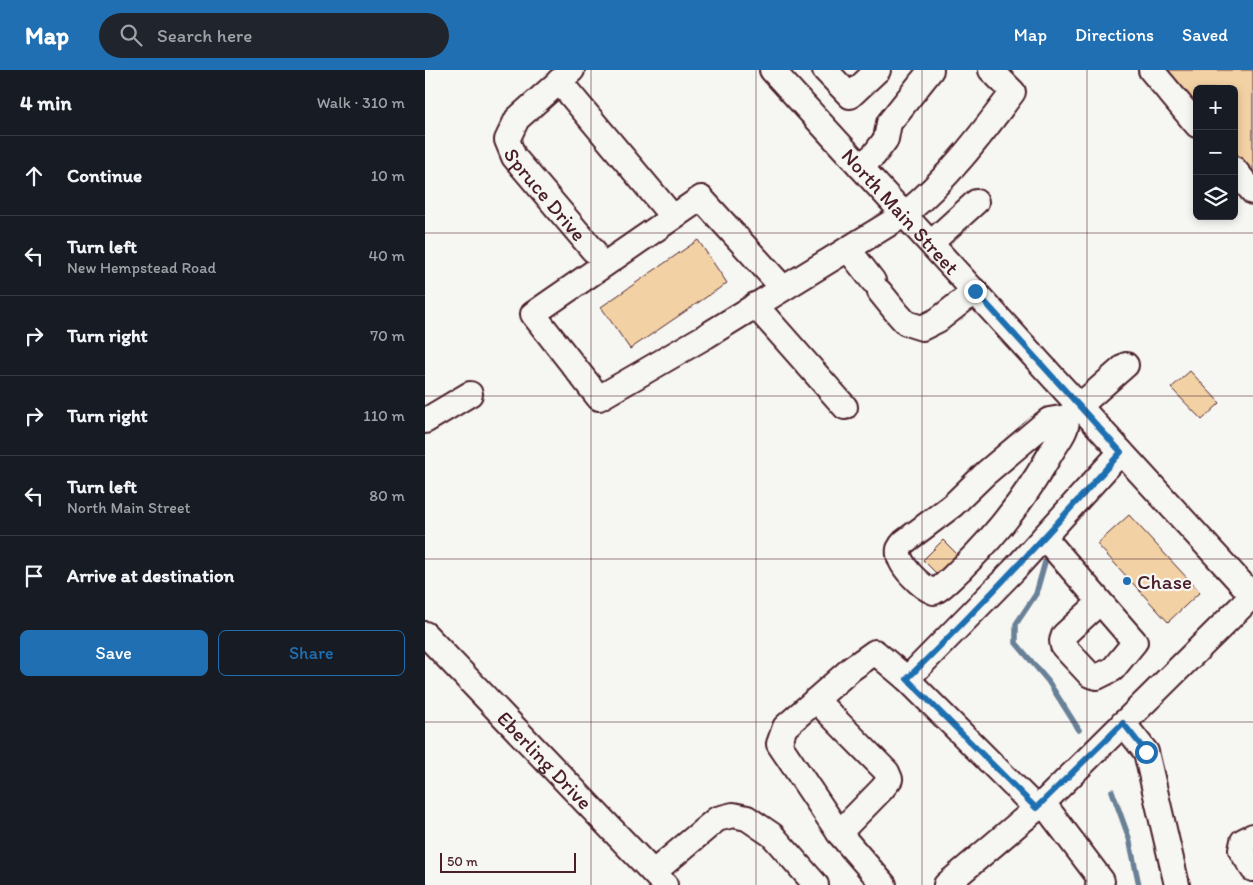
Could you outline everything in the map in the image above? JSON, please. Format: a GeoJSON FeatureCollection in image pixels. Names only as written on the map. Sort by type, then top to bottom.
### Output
{"type":"FeatureCollection","features":[{"type":"Feature","properties":{"kind":"street","name":"North Main Street"},"geometry":{"type":"LineString","coordinates":[[773,70],[975,291],[1074,412],[1121,452],[1252,592]]}},
{"type":"Feature","properties":{"kind":"street"},"geometry":{"type":"LineString","coordinates":[[825,70],[850,96],[878,70]]}},
{"type":"Feature","properties":{"kind":"street"},"geometry":{"type":"LineString","coordinates":[[860,166],[874,155],[886,139],[889,123],[931,70]]}},
{"type":"Feature","properties":{"kind":"street"},"geometry":{"type":"LineString","coordinates":[[783,288],[701,198],[672,216],[533,314],[599,398],[706,336],[755,304],[783,288],[848,249],[905,214],[922,200],[979,137],[1013,92],[991,70]]}},
{"type":"Feature","properties":{"kind":"street"},"geometry":{"type":"LineString","coordinates":[[1151,70],[1193,119]]}},
{"type":"Feature","properties":{"kind":"street"},"geometry":{"type":"LineString","coordinates":[[566,76],[672,216]]}},
{"type":"Feature","properties":{"kind":"street","name":"Spruce Drive"},"geometry":{"type":"LineString","coordinates":[[566,76],[517,119],[507,140],[514,157],[593,250]]}},
{"type":"Feature","properties":{"kind":"street"},"geometry":{"type":"LineString","coordinates":[[1238,174],[1253,192]]}},
{"type":"Feature","properties":{"kind":"street"},"geometry":{"type":"LineString","coordinates":[[931,243],[976,202]]}},
{"type":"Feature","properties":{"kind":"street"},"geometry":{"type":"LineString","coordinates":[[848,249],[897,313],[907,323],[921,328],[937,320],[975,291]]}},
{"type":"Feature","properties":{"kind":"street"},"geometry":{"type":"LineString","coordinates":[[755,304],[845,408]]}},
{"type":"Feature","properties":{"kind":"street"},"geometry":{"type":"LineString","coordinates":[[1074,412],[1049,420],[986,473],[953,505],[903,542],[899,548],[902,561],[908,572],[925,589],[934,592],[941,588],[973,557],[1011,514],[1044,466],[1074,412],[1126,364]]}},
{"type":"Feature","properties":{"kind":"street"},"geometry":{"type":"LineString","coordinates":[[425,420],[470,394]]}},
{"type":"Feature","properties":{"kind":"street"},"geometry":{"type":"LineString","coordinates":[[907,679],[966,621],[1121,452]]}},
{"type":"Feature","properties":{"kind":"street"},"geometry":{"type":"LineString","coordinates":[[1045,537],[1135,642],[1113,668],[1097,677],[1090,675],[1063,646],[1062,641],[1064,635],[1100,602]]}},
{"type":"Feature","properties":{"kind":"street"},"geometry":{"type":"LineString","coordinates":[[946,885],[1039,806],[1252,592]]}},
{"type":"Feature","properties":{"kind":"street","name":"Eberling Drive"},"geometry":{"type":"LineString","coordinates":[[425,634],[659,878]]}},
{"type":"Feature","properties":{"kind":"street"},"geometry":{"type":"LineString","coordinates":[[885,885],[839,832],[779,744],[785,727],[851,669],[875,652],[907,679],[1039,806],[1101,884]]}},
{"type":"Feature","properties":{"kind":"street"},"geometry":{"type":"LineString","coordinates":[[816,700],[887,772],[890,779],[839,832]]}},
{"type":"Feature","properties":{"kind":"street"},"geometry":{"type":"LineString","coordinates":[[1123,723],[1146,752],[1177,885]]}},
{"type":"Feature","properties":{"kind":"street"},"geometry":{"type":"LineString","coordinates":[[659,878],[717,819],[733,815],[747,818],[771,835],[815,885]]}},
{"type":"Feature","properties":{"kind":"street"},"geometry":{"type":"LineString","coordinates":[[1253,836],[1243,841],[1241,850],[1253,869]]}},
{"type":"Feature","properties":{"kind":"building"},"geometry":{"type":"Polygon","coordinates":[[[1166,70],[1253,70],[1253,173],[1238,155],[1238,85],[1193,85],[1193,101],[1166,70]]]}},
{"type":"Feature","properties":{"kind":"building"},"geometry":{"type":"Polygon","coordinates":[[[698,240],[727,283],[630,349],[601,307],[698,240]]]}},
{"type":"Feature","properties":{"kind":"building"},"geometry":{"type":"Polygon","coordinates":[[[1190,371],[1220,403],[1202,420],[1171,388],[1190,371]]]}},
{"type":"Feature","properties":{"kind":"building"},"geometry":{"type":"Polygon","coordinates":[[[1129,515],[1200,592],[1168,622],[1097,544],[1129,515]]]}},
{"type":"Feature","properties":{"kind":"building"},"geometry":{"type":"Polygon","coordinates":[[[943,540],[960,557],[940,577],[923,560],[943,540]]]}},
{"type":"Feature","properties":{"kind":"waterway"},"geometry":{"type":"LineString","coordinates":[[1045,562],[1036,594],[1016,624],[1016,643],[1048,681],[1079,730]]}},
{"type":"Feature","properties":{"kind":"waterway"},"geometry":{"type":"LineString","coordinates":[[1112,791],[1129,838],[1139,885]]}},
{"type":"Feature","properties":{"kind":"place","name":"Chase"},"geometry":{"type":"Point","coordinates":[1127,581]}},
{"type":"Feature","properties":{"kind":"route"},"geometry":{"type":"LineString","coordinates":[[975,291],[1121,452],[1056,526],[966,621],[907,679],[1036,808],[1123,723],[1146,752]]}}]}
